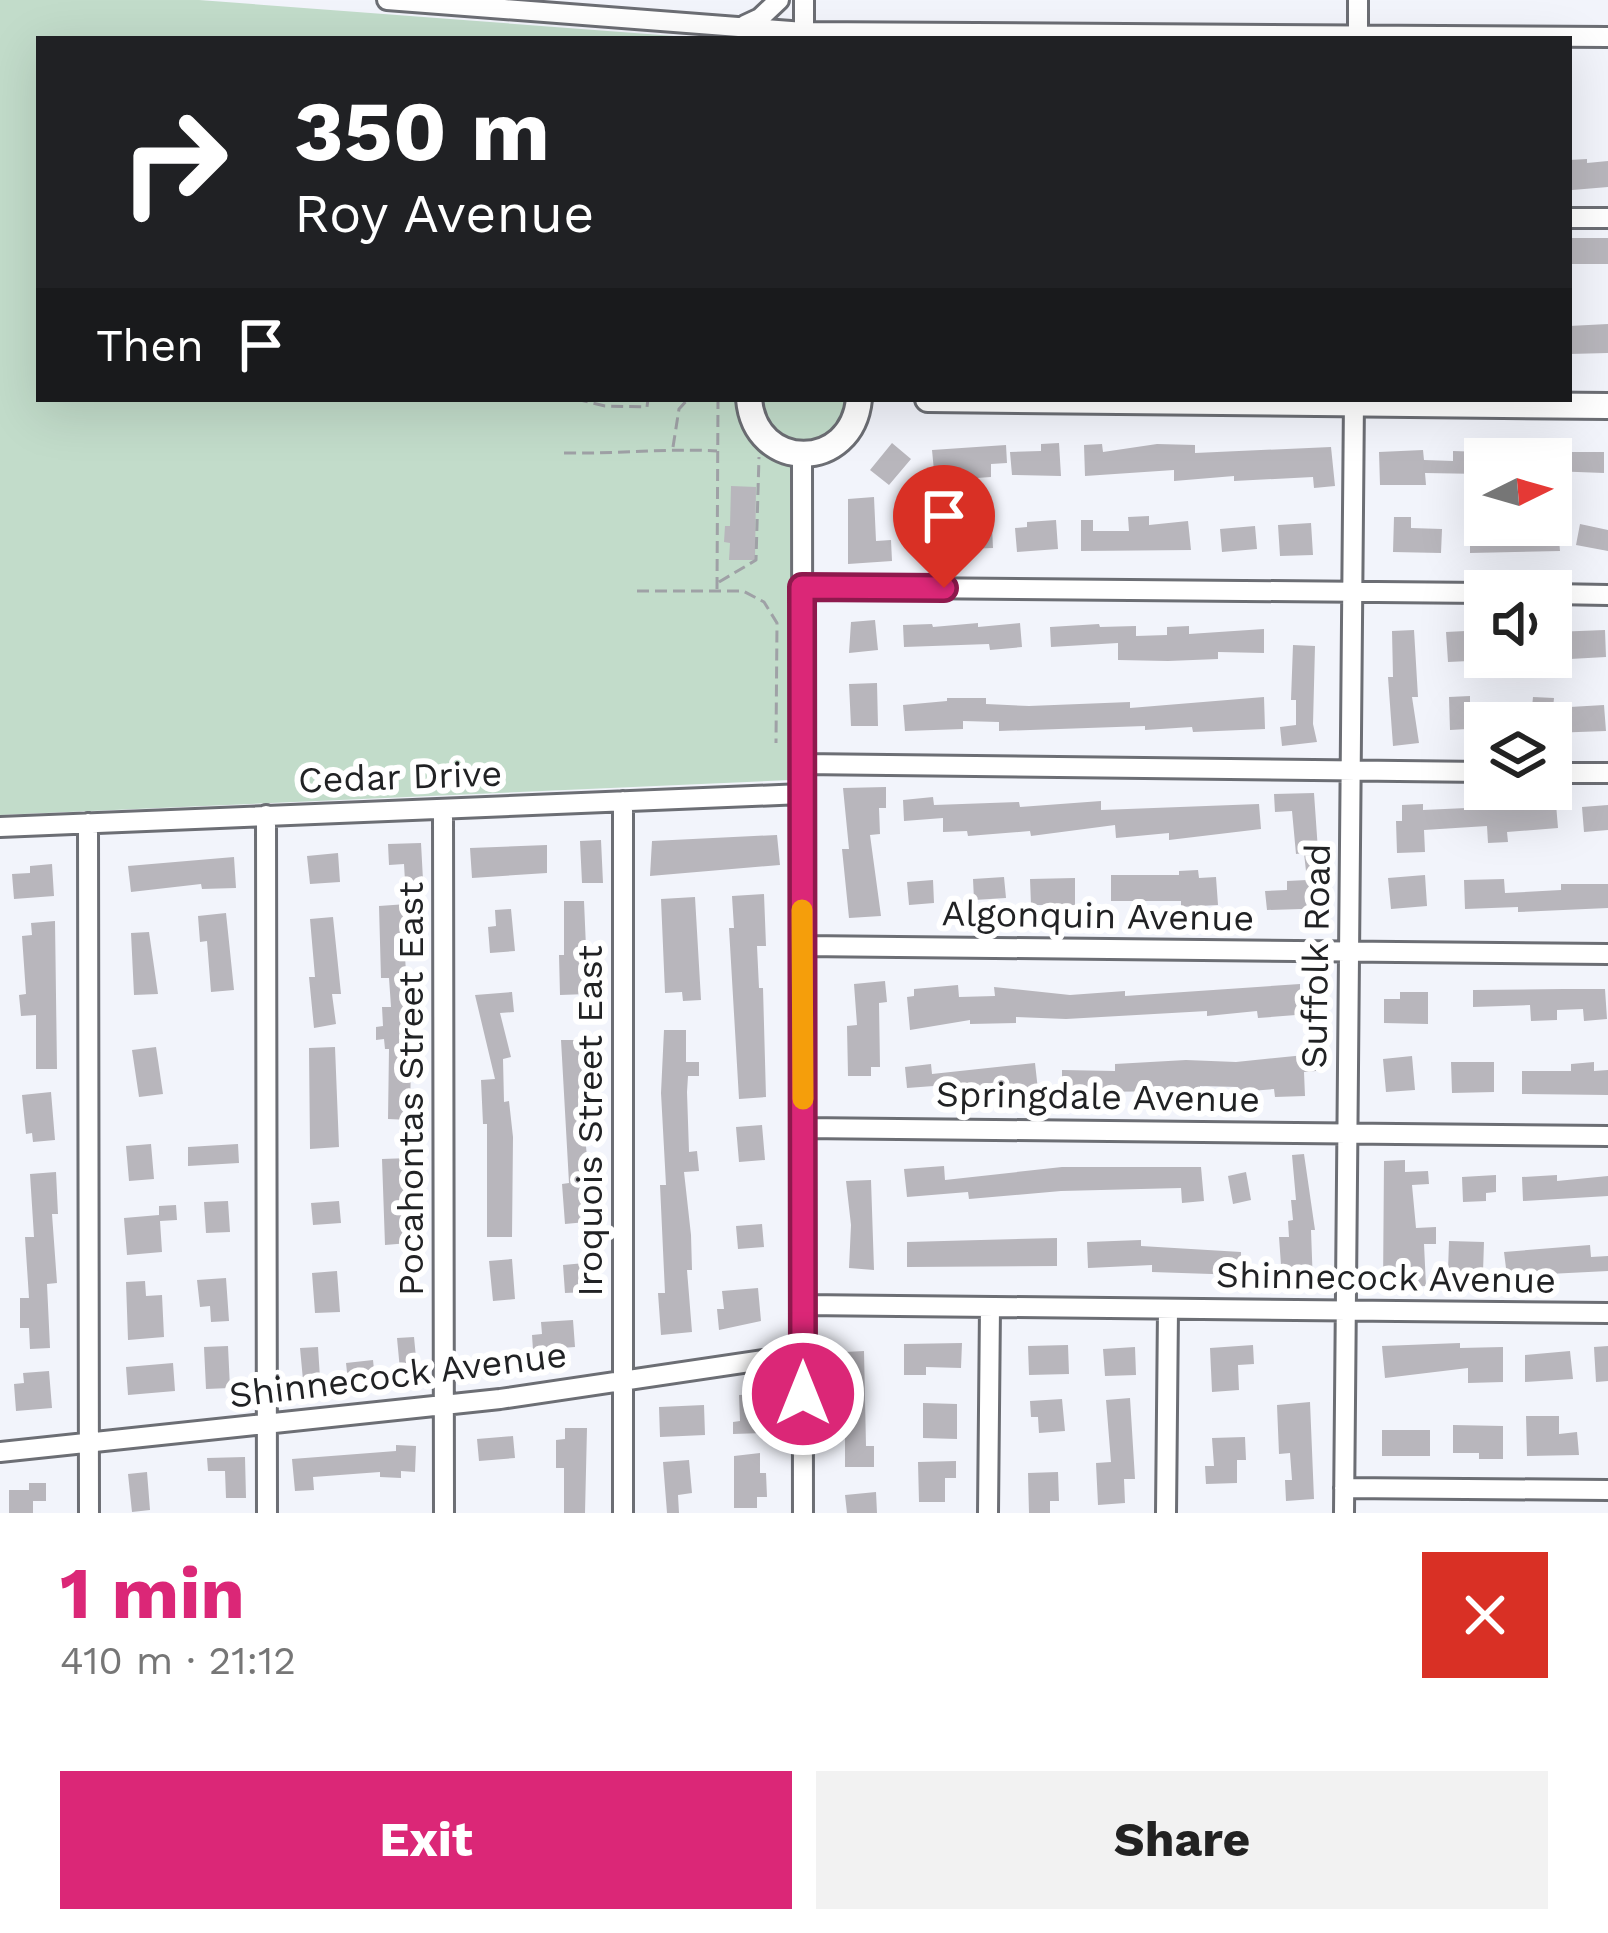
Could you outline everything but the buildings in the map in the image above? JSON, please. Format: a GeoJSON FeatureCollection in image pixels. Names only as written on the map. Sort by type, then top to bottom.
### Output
{"type":"FeatureCollection","features":[{"type":"Feature","properties":{"kind":"street"},"geometry":{"type":"LineString","coordinates":[[387,0],[622,9],[804,35],[1081,36]]}},
{"type":"Feature","properties":{"kind":"street"},"geometry":{"type":"LineString","coordinates":[[741,27],[760,18],[779,0]]}},
{"type":"Feature","properties":{"kind":"street"},"geometry":{"type":"LineString","coordinates":[[804,0],[804,35]]}},
{"type":"Feature","properties":{"kind":"street"},"geometry":{"type":"LineString","coordinates":[[1358,0],[1358,36]]}},
{"type":"Feature","properties":{"kind":"street"},"geometry":{"type":"LineString","coordinates":[[1572,37],[1608,37]]}},
{"type":"Feature","properties":{"kind":"street"},"geometry":{"type":"LineString","coordinates":[[1572,218],[1608,218]]}},
{"type":"Feature","properties":{"kind":"street"},"geometry":{"type":"LineString","coordinates":[[750,402],[761,433],[776,447],[802,454],[821,452],[839,442],[852,427],[859,402]]}},
{"type":"Feature","properties":{"kind":"street","name":"Suffolk Road"},"geometry":{"type":"LineString","coordinates":[[1344,1513],[1354,402]]}},
{"type":"Feature","properties":{"kind":"street"},"geometry":{"type":"LineString","coordinates":[[1405,402],[1608,406]]}},
{"type":"Feature","properties":{"kind":"street"},"geometry":{"type":"LineString","coordinates":[[802,454],[803,1513]]}},
{"type":"Feature","properties":{"kind":"street"},"geometry":{"type":"LineString","coordinates":[[802,587],[1464,593]]}},
{"type":"Feature","properties":{"kind":"street"},"geometry":{"type":"LineString","coordinates":[[1572,594],[1608,595]]}},
{"type":"Feature","properties":{"kind":"street"},"geometry":{"type":"LineString","coordinates":[[802,764],[1464,772]]}},
{"type":"Feature","properties":{"kind":"street"},"geometry":{"type":"LineString","coordinates":[[1572,773],[1608,773]]}},
{"type":"Feature","properties":{"kind":"street","name":"Cedar Drive"},"geometry":{"type":"LineString","coordinates":[[0,827],[802,794]]}},
{"type":"Feature","properties":{"kind":"street","name":"Iroquois Street East"},"geometry":{"type":"LineString","coordinates":[[622,1513],[623,801]]}},
{"type":"Feature","properties":{"kind":"street","name":"Pocahontas Street East"},"geometry":{"type":"LineString","coordinates":[[443,808],[444,1513]]}},
{"type":"Feature","properties":{"kind":"street"},"geometry":{"type":"LineString","coordinates":[[266,815],[267,1513]]}},
{"type":"Feature","properties":{"kind":"street"},"geometry":{"type":"LineString","coordinates":[[88,824],[89,1513]]}},
{"type":"Feature","properties":{"kind":"street","name":"Algonquin Avenue"},"geometry":{"type":"LineString","coordinates":[[802,946],[1608,954]]}},
{"type":"Feature","properties":{"kind":"street","name":"Springdale Avenue"},"geometry":{"type":"LineString","coordinates":[[803,1128],[1608,1136]]}},
{"type":"Feature","properties":{"kind":"street","name":"Shinnecock Avenue"},"geometry":{"type":"LineString","coordinates":[[803,1305],[1608,1312]]}},
{"type":"Feature","properties":{"kind":"street"},"geometry":{"type":"LineString","coordinates":[[988,1513],[990,1307]]}},
{"type":"Feature","properties":{"kind":"street"},"geometry":{"type":"LineString","coordinates":[[1166,1513],[1168,1309]]}},
{"type":"Feature","properties":{"kind":"street","name":"Shinnecock Avenue"},"geometry":{"type":"LineString","coordinates":[[0,1452],[444,1405],[803,1354]]}},
{"type":"Feature","properties":{"kind":"street"},"geometry":{"type":"LineString","coordinates":[[1344,1488],[1608,1490]]}},
{"type":"Feature","properties":{"kind":"path"},"geometry":{"type":"LineString","coordinates":[[593,402],[626,408],[647,407],[648,402]]}},
{"type":"Feature","properties":{"kind":"path"},"geometry":{"type":"LineString","coordinates":[[673,448],[679,409],[685,402]]}},
{"type":"Feature","properties":{"kind":"path"},"geometry":{"type":"LineString","coordinates":[[717,591],[718,402]]}},
{"type":"Feature","properties":{"kind":"path"},"geometry":{"type":"LineString","coordinates":[[717,583],[756,560],[761,433]]}},
{"type":"Feature","properties":{"kind":"path"},"geometry":{"type":"LineString","coordinates":[[564,453],[718,451]]}},
{"type":"Feature","properties":{"kind":"path"},"geometry":{"type":"LineString","coordinates":[[637,591],[743,591],[764,602],[777,623],[776,743]]}},
{"type":"Feature","properties":{"kind":"green space"},"geometry":{"type":"Polygon","coordinates":[[[0,0],[199,0],[674,36],[36,36],[36,402],[856,402],[848,428],[790,451],[791,780],[0,815],[0,0]]]}},
{"type":"Feature","properties":{"kind":"slow traffic"},"geometry":{"type":"LineString","coordinates":[[802,910],[803,1099]]}},
{"type":"Feature","properties":{"kind":"route"},"geometry":{"type":"LineString","coordinates":[[803,1394],[802,587],[944,588]]}}]}
